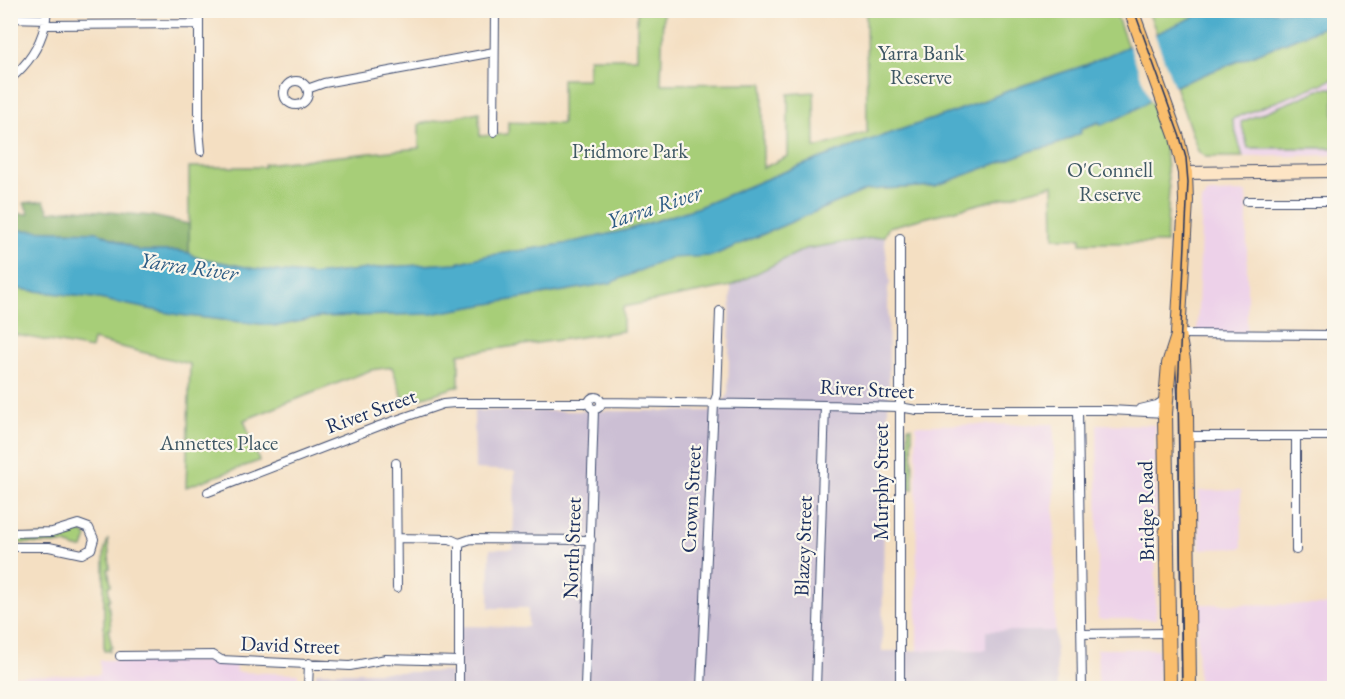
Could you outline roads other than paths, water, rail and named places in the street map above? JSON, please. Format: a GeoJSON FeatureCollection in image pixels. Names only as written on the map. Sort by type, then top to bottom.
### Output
{"type":"FeatureCollection","features":[{"type":"Feature","properties":{"kind":"main road","name":"Bridge Road"},"geometry":{"type":"LineString","coordinates":[[1131,10],[1177,138],[1185,173],[1186,201],[1178,334],[1169,364],[1165,413],[1169,688]]}},
{"type":"Feature","properties":{"kind":"main road"},"geometry":{"type":"LineString","coordinates":[[1185,173],[1335,171]]}},
{"type":"Feature","properties":{"kind":"main road","name":"Bridge Road"},"geometry":{"type":"LineString","coordinates":[[1178,334],[1183,360],[1186,414],[1189,688]]}},
{"type":"Feature","properties":{"kind":"main road"},"geometry":{"type":"LineString","coordinates":[[1165,413],[1186,414]]}},
{"type":"Feature","properties":{"kind":"main road"},"geometry":{"type":"LineString","coordinates":[[1165,436],[1185,436]]}},
{"type":"Feature","properties":{"kind":"main road"},"geometry":{"type":"LineString","coordinates":[[1168,561],[1188,561]]}},
{"type":"Feature","properties":{"kind":"main road"},"geometry":{"type":"LineString","coordinates":[[1169,633],[1188,633]]}},
{"type":"Feature","properties":{"kind":"main road"},"geometry":{"type":"LineString","coordinates":[[1169,673],[1189,672]]}},
{"type":"Feature","properties":{"kind":"street"},"geometry":{"type":"LineString","coordinates":[[199,10],[198,129],[201,151]]}},
{"type":"Feature","properties":{"kind":"street"},"geometry":{"type":"LineString","coordinates":[[494,132],[495,10]]}},
{"type":"Feature","properties":{"kind":"street"},"geometry":{"type":"LineString","coordinates":[[10,18],[199,24]]}},
{"type":"Feature","properties":{"kind":"street"},"geometry":{"type":"LineString","coordinates":[[10,79],[33,55],[40,43],[46,18]]}},
{"type":"Feature","properties":{"kind":"street"},"geometry":{"type":"LineString","coordinates":[[307,89],[335,81],[494,52]]}},
{"type":"Feature","properties":{"kind":"street"},"geometry":{"type":"LineString","coordinates":[[1246,201],[1335,201]]}},
{"type":"Feature","properties":{"kind":"street","name":"Murphy Street"},"geometry":{"type":"LineString","coordinates":[[900,238],[900,688]]}},
{"type":"Feature","properties":{"kind":"street","name":"Crown Street"},"geometry":{"type":"LineString","coordinates":[[701,688],[720,311]]}},
{"type":"Feature","properties":{"kind":"street"},"geometry":{"type":"LineString","coordinates":[[1178,334],[1335,334]]}},
{"type":"Feature","properties":{"kind":"street","name":"River Street"},"geometry":{"type":"LineString","coordinates":[[208,492],[379,426],[443,404],[455,403],[592,406],[594,397],[598,397],[601,402],[825,405],[899,407],[917,410],[1078,410],[1165,413]]}},
{"type":"Feature","properties":{"kind":"street","name":"River Street"},"geometry":{"type":"LineString","coordinates":[[1131,411],[1157,405],[1167,399]]}},
{"type":"Feature","properties":{"kind":"street","name":"Blazey Street"},"geometry":{"type":"LineString","coordinates":[[816,688],[825,405]]}},
{"type":"Feature","properties":{"kind":"street","name":"North Street"},"geometry":{"type":"LineString","coordinates":[[585,688],[591,540],[592,406]]}},
{"type":"Feature","properties":{"kind":"street"},"geometry":{"type":"LineString","coordinates":[[1078,410],[1082,688]]}},
{"type":"Feature","properties":{"kind":"street"},"geometry":{"type":"LineString","coordinates":[[1185,436],[1335,436]]}},
{"type":"Feature","properties":{"kind":"street"},"geometry":{"type":"LineString","coordinates":[[1296,436],[1296,550]]}},
{"type":"Feature","properties":{"kind":"street"},"geometry":{"type":"LineString","coordinates":[[396,463],[397,588]]}},
{"type":"Feature","properties":{"kind":"street"},"geometry":{"type":"LineString","coordinates":[[10,533],[49,532],[78,524],[89,528],[94,539],[91,549],[82,554],[48,547],[10,547]]}},
{"type":"Feature","properties":{"kind":"street"},"geometry":{"type":"LineString","coordinates":[[397,538],[450,539],[459,543],[471,539],[591,540]]}},
{"type":"Feature","properties":{"kind":"street"},"geometry":{"type":"LineString","coordinates":[[459,543],[459,688]]}},
{"type":"Feature","properties":{"kind":"street"},"geometry":{"type":"LineString","coordinates":[[1082,634],[1169,633]]}},
{"type":"Feature","properties":{"kind":"street","name":"David Street"},"geometry":{"type":"LineString","coordinates":[[120,656],[213,655],[221,660],[350,666],[386,659],[459,661]]}},
{"type":"Feature","properties":{"kind":"street"},"geometry":{"type":"LineString","coordinates":[[308,688],[309,663]]}},
{"type":"Feature","properties":{"kind":"water","name":"Yarra River"},"geometry":{"type":"Polygon","coordinates":[[[1207,11],[1334,11],[1334,23],[1175,86],[1120,117],[1101,125],[1099,122],[1080,129],[1081,133],[1053,146],[1034,150],[935,186],[866,190],[712,256],[670,258],[610,283],[431,314],[321,317],[278,326],[179,315],[94,298],[11,288],[11,230],[98,232],[140,251],[178,251],[195,257],[256,269],[313,275],[386,267],[457,263],[627,230],[699,207],[867,141],[1086,65],[1207,11]]]}},
{"type":"Feature","properties":{"kind":"tram line"},"geometry":{"type":"LineString","coordinates":[[1134,10],[1180,137],[1186,158],[1188,182],[1178,390],[1182,688]]}},
{"type":"Feature","properties":{"kind":"park label","name":"Yarra Bank Reserve"},"geometry":{"type":"Point","coordinates":[921,65]}},
{"type":"Feature","properties":{"kind":"park label","name":"Pridmore Park"},"geometry":{"type":"Point","coordinates":[630,151]}},
{"type":"Feature","properties":{"kind":"park label","name":"O'Connell Reserve"},"geometry":{"type":"Point","coordinates":[1110,182]}},
{"type":"Feature","properties":{"kind":"park label","name":"Annettes Place"},"geometry":{"type":"Point","coordinates":[219,443]}}]}
